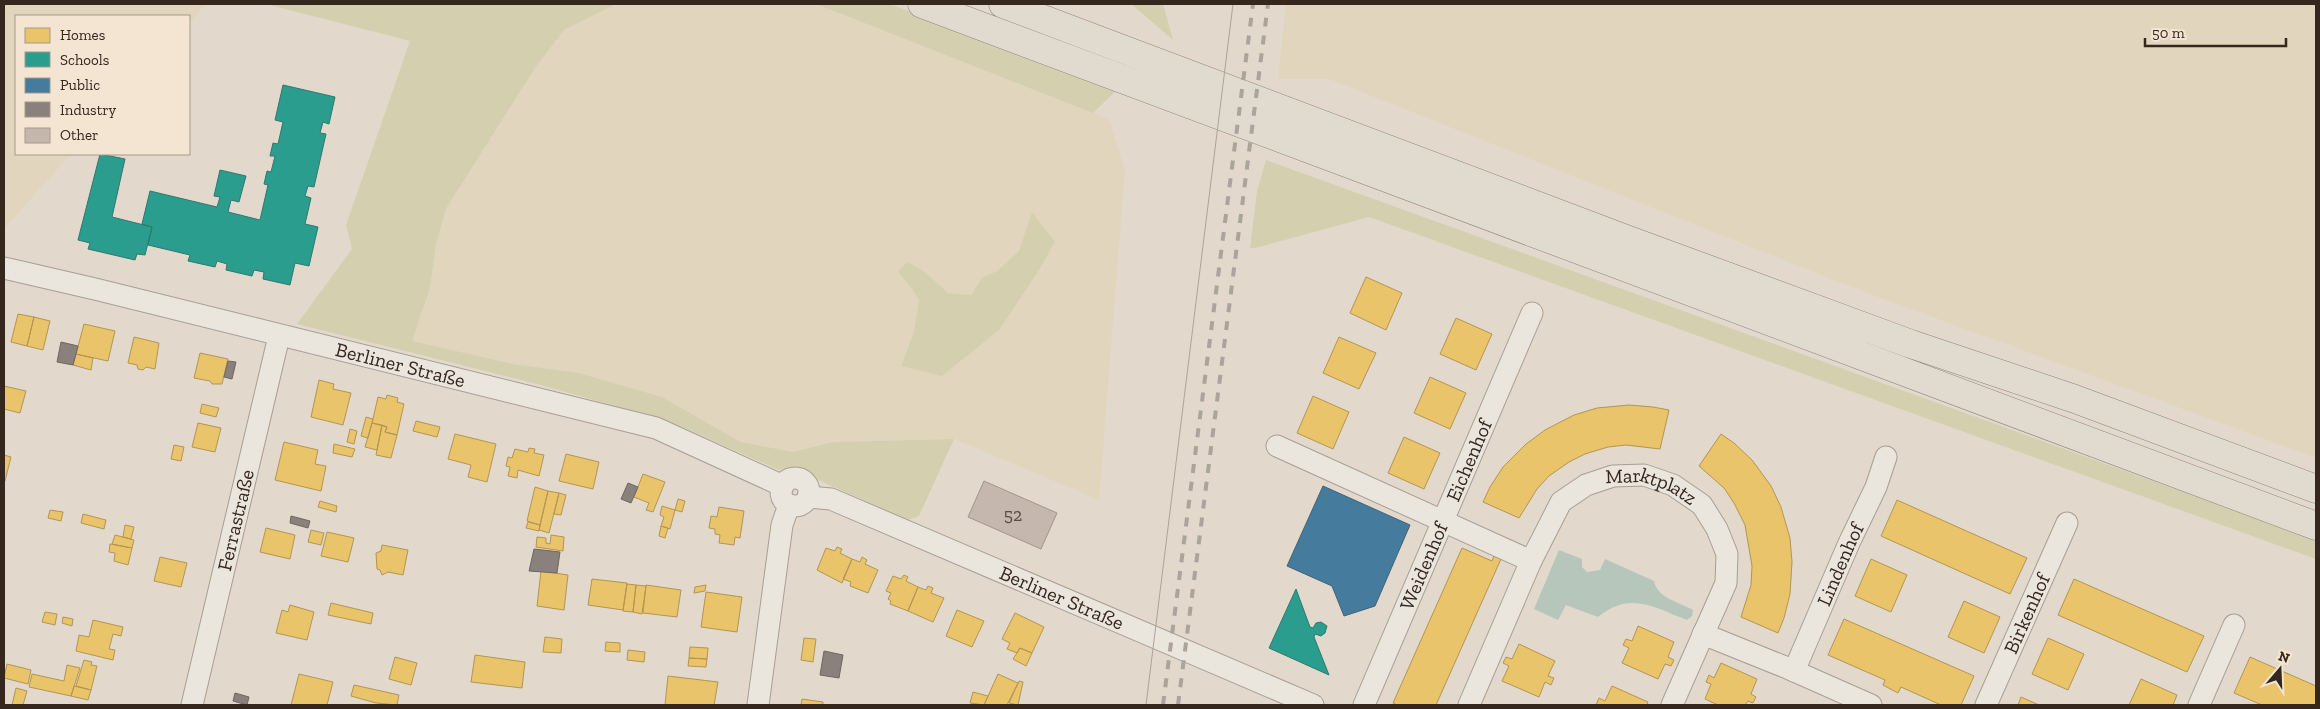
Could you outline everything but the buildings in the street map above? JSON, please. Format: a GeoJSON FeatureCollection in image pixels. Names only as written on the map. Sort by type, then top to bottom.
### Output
{"type":"FeatureCollection","features":[{"type":"Feature","properties":{"kind":"main road"},"geometry":{"type":"LineString","coordinates":[[922,4],[2316,526]]}},
{"type":"Feature","properties":{"kind":"main road"},"geometry":{"type":"LineString","coordinates":[[1003,4],[1654,249],[1912,344],[2075,399],[2316,489]]}},
{"type":"Feature","properties":{"kind":"street","name":"Berliner Straße"},"geometry":{"type":"LineString","coordinates":[[5,273],[95,289],[656,428],[793,496],[831,499],[1312,705]]}},
{"type":"Feature","properties":{"kind":"street","name":"Eichenhof"},"geometry":{"type":"LineString","coordinates":[[1277,446],[1445,522],[1532,313]]}},
{"type":"Feature","properties":{"kind":"street","name":"Ferrastraße"},"geometry":{"type":"LineString","coordinates":[[192,705],[279,336]]}},
{"type":"Feature","properties":{"kind":"street","name":"Lindenhof"},"geometry":{"type":"LineString","coordinates":[[1794,671],[1849,543],[1876,487],[1886,457]]}},
{"type":"Feature","properties":{"kind":"street","name":"Marktplatz"},"geometry":{"type":"LineString","coordinates":[[1531,561],[1561,502],[1586,485],[1613,476],[1644,475],[1674,485],[1702,505],[1718,529],[1727,554],[1726,583],[1672,705]]}},
{"type":"Feature","properties":{"kind":"street"},"geometry":{"type":"LineString","coordinates":[[758,705],[782,525],[793,496]]}},
{"type":"Feature","properties":{"kind":"street","name":"Weidenhof"},"geometry":{"type":"LineString","coordinates":[[1364,705],[1445,522],[1531,561]]}},
{"type":"Feature","properties":{"kind":"street","name":"Birkenhof"},"geometry":{"type":"LineString","coordinates":[[1986,705],[2067,523]]}},
{"type":"Feature","properties":{"kind":"street"},"geometry":{"type":"LineString","coordinates":[[1470,705],[1531,561]]}},
{"type":"Feature","properties":{"kind":"street"},"geometry":{"type":"LineString","coordinates":[[2199,705],[2234,625]]}},
{"type":"Feature","properties":{"kind":"street"},"geometry":{"type":"LineString","coordinates":[[1703,634],[1871,705]]}},
{"type":"Feature","properties":{"kind":"shaded area"},"geometry":{"type":"Polygon","coordinates":[[[4,4],[206,4],[190,22],[190,15],[15,15],[15,155],[70,155],[4,229],[4,4]]]}},
{"type":"Feature","properties":{"kind":"shaded area"},"geometry":{"type":"Polygon","coordinates":[[[266,4],[616,4],[564,30],[535,68],[446,209],[436,244],[430,288],[412,341],[513,364],[579,373],[662,397],[741,442],[793,452],[833,442],[954,439],[919,516],[908,520],[816,479],[802,468],[789,467],[779,470],[668,421],[541,385],[297,324],[352,249],[346,225],[410,41],[266,4]]]}},
{"type":"Feature","properties":{"kind":"shaded area"},"geometry":{"type":"Polygon","coordinates":[[[616,4],[816,4],[1109,119],[1125,171],[1099,500],[954,439],[833,442],[793,452],[741,442],[662,397],[579,373],[513,364],[411,341],[430,288],[436,244],[446,209],[535,68],[564,30],[616,4]]]}},
{"type":"Feature","properties":{"kind":"shaded area"},"geometry":{"type":"Polygon","coordinates":[[[816,4],[890,4],[1117,90],[1093,113],[816,4]]]}},
{"type":"Feature","properties":{"kind":"shaded area"},"geometry":{"type":"Polygon","coordinates":[[[1131,4],[1163,4],[1173,40],[1131,4]]]}},
{"type":"Feature","properties":{"kind":"shaded area"},"geometry":{"type":"Polygon","coordinates":[[[1286,4],[2316,4],[2316,458],[1864,292],[1329,79],[1278,79],[1286,4]]]}},
{"type":"Feature","properties":{"kind":"shaded area"},"geometry":{"type":"Polygon","coordinates":[[[1266,160],[2316,540],[2316,559],[1369,217],[1250,248],[1257,191],[1266,160]]]}},
{"type":"Feature","properties":{"kind":"shaded area"},"geometry":{"type":"Polygon","coordinates":[[[1032,212],[1055,242],[1036,275],[999,330],[942,376],[901,366],[914,332],[919,299],[898,271],[907,262],[925,272],[948,293],[971,295],[982,278],[997,271],[1019,251],[1032,212]]]}},
{"type":"Feature","properties":{"kind":"shaded area"},"geometry":{"type":"Polygon","coordinates":[[[1559,550],[1582,559],[1582,567],[1587,572],[1600,570],[1605,559],[1654,581],[1659,592],[1664,596],[1693,610],[1692,616],[1687,620],[1652,606],[1631,603],[1610,609],[1598,617],[1566,605],[1558,620],[1534,609],[1559,550]]]}},
{"type":"Feature","properties":{"kind":"tram line"},"geometry":{"type":"LineString","coordinates":[[1146,705],[1233,4]]}},
{"type":"Feature","properties":{"kind":"railway"},"geometry":{"type":"LineString","coordinates":[[1163,705],[1253,4]]}},
{"type":"Feature","properties":{"kind":"railway"},"geometry":{"type":"LineString","coordinates":[[1178,705],[1268,4]]}}]}
